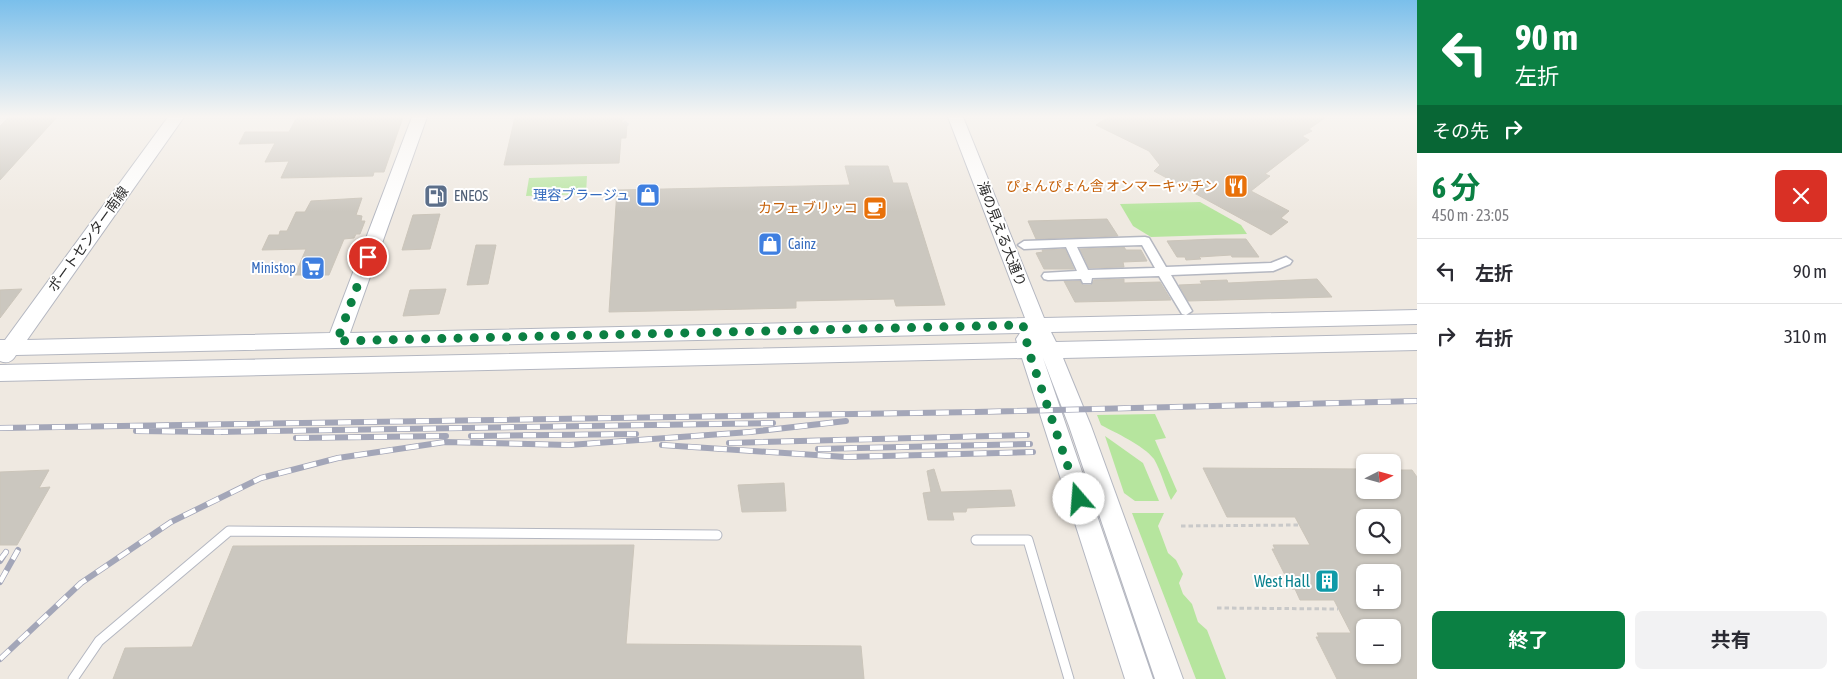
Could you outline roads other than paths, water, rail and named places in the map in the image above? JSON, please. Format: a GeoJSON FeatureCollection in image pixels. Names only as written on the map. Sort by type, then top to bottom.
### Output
{"type":"FeatureCollection","features":[{"type":"Feature","properties":{"kind":"street","name":"ポートセンター南線"},"geometry":{"type":"LineString","coordinates":[[3,352],[153,149]]}},
{"type":"Feature","properties":{"kind":"street"},"geometry":{"type":"LineString","coordinates":[[337,341],[407,149]]}},
{"type":"Feature","properties":{"kind":"street"},"geometry":{"type":"LineString","coordinates":[[958,149],[1030,325]]}},
{"type":"Feature","properties":{"kind":"street","name":"海の見える大通り"},"geometry":{"type":"LineString","coordinates":[[967,149],[1039,351]]}},
{"type":"Feature","properties":{"kind":"street"},"geometry":{"type":"LineString","coordinates":[[1024,245],[1145,242],[1186,311]]}},
{"type":"Feature","properties":{"kind":"street"},"geometry":{"type":"LineString","coordinates":[[1070,243],[1086,277]]}},
{"type":"Feature","properties":{"kind":"street"},"geometry":{"type":"LineString","coordinates":[[1048,276],[1086,277],[1162,271],[1273,267],[1286,261]]}},
{"type":"Feature","properties":{"kind":"street"},"geometry":{"type":"LineString","coordinates":[[3,352],[337,341],[1417,317]]}},
{"type":"Feature","properties":{"kind":"street"},"geometry":{"type":"LineString","coordinates":[[0,373],[1417,342]]}},
{"type":"Feature","properties":{"kind":"street"},"geometry":{"type":"LineString","coordinates":[[1039,351],[1139,679]]}},
{"type":"Feature","properties":{"kind":"street"},"geometry":{"type":"LineString","coordinates":[[1039,351],[1080,426],[1169,679]]}},
{"type":"Feature","properties":{"kind":"lane"},"geometry":{"type":"LineString","coordinates":[[73,679],[99,641],[229,531],[716,535]]}},
{"type":"Feature","properties":{"kind":"lane"},"geometry":{"type":"LineString","coordinates":[[976,540],[1028,540],[1069,679]]}},
{"type":"Feature","properties":{"kind":"railway"},"geometry":{"type":"LineString","coordinates":[[0,428],[975,412],[1417,401]]}},
{"type":"Feature","properties":{"kind":"railway"},"geometry":{"type":"LineString","coordinates":[[0,659],[81,583],[171,522],[261,478],[338,458],[445,442],[569,445],[750,432],[846,421]]}},
{"type":"Feature","properties":{"kind":"railway"},"geometry":{"type":"LineString","coordinates":[[218,432],[773,423]]}},
{"type":"Feature","properties":{"kind":"railway"},"geometry":{"type":"LineString","coordinates":[[136,431],[218,432]]}},
{"type":"Feature","properties":{"kind":"railway"},"geometry":{"type":"LineString","coordinates":[[471,436],[636,434]]}},
{"type":"Feature","properties":{"kind":"railway"},"geometry":{"type":"LineString","coordinates":[[729,443],[1027,435]]}},
{"type":"Feature","properties":{"kind":"railway"},"geometry":{"type":"LineString","coordinates":[[296,438],[446,436]]}},
{"type":"Feature","properties":{"kind":"railway"},"geometry":{"type":"LineString","coordinates":[[818,449],[1030,444]]}},
{"type":"Feature","properties":{"kind":"railway"},"geometry":{"type":"LineString","coordinates":[[662,445],[846,457],[1033,452]]}},
{"type":"Feature","properties":{"kind":"railway"},"geometry":{"type":"LineString","coordinates":[[0,582],[18,550]]}},
{"type":"Feature","properties":{"kind":"railway"},"geometry":{"type":"LineString","coordinates":[[0,560],[6,552],[0,561]]}},
{"type":"Feature","properties":{"kind":"place","name":"ぴょんぴょん舎 オンマーキッチン"},"geometry":{"type":"Point","coordinates":[1236,186]}},
{"type":"Feature","properties":{"kind":"place","name":"理容ブラージュ"},"geometry":{"type":"Point","coordinates":[648,195]}},
{"type":"Feature","properties":{"kind":"place","name":"ENEOS"},"geometry":{"type":"Point","coordinates":[436,196]}},
{"type":"Feature","properties":{"kind":"place","name":"カフェ ブリッコ"},"geometry":{"type":"Point","coordinates":[875,208]}},
{"type":"Feature","properties":{"kind":"place","name":"Cainz"},"geometry":{"type":"Point","coordinates":[770,244]}},
{"type":"Feature","properties":{"kind":"place","name":"Ministop"},"geometry":{"type":"Point","coordinates":[313,268]}},
{"type":"Feature","properties":{"kind":"place","name":"West Hall"},"geometry":{"type":"Point","coordinates":[1327,581]}}]}
